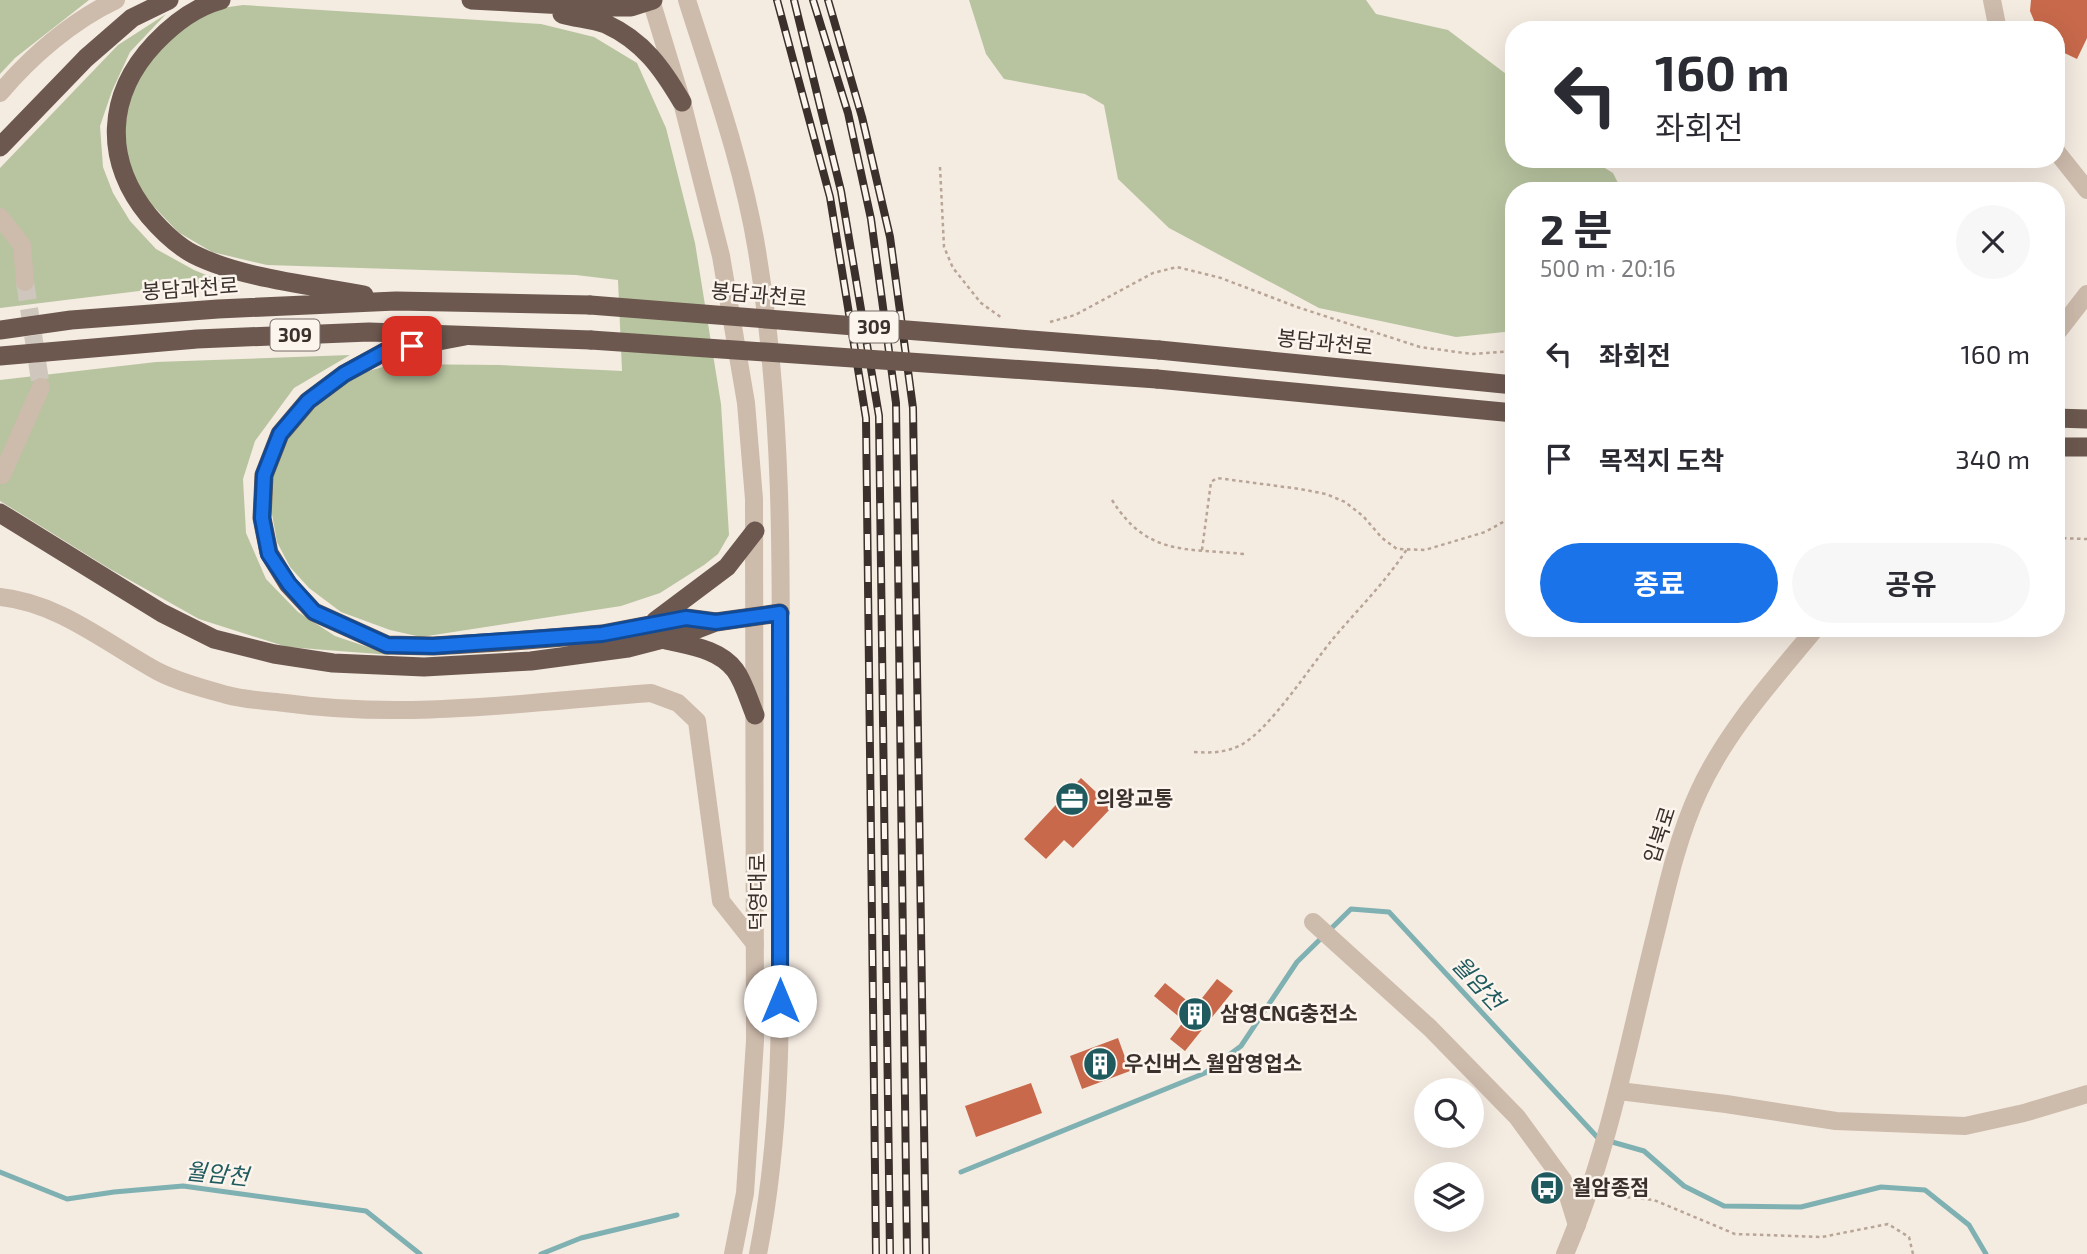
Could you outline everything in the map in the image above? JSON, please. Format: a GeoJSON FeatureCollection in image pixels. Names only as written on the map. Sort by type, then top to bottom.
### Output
{"type":"FeatureCollection","features":[{"type":"Feature","properties":{"kind":"highway"},"geometry":{"type":"LineString","coordinates":[[0,148],[86,58],[132,18],[169,0]]}},
{"type":"Feature","properties":{"kind":"highway"},"geometry":{"type":"LineString","coordinates":[[221,0],[176,21],[139,61],[122,95],[116,127],[118,160],[135,199],[159,229],[192,253],[233,270],[396,301]]}},
{"type":"Feature","properties":{"kind":"highway"},"geometry":{"type":"LineString","coordinates":[[471,0],[631,7],[652,0]]}},
{"type":"Feature","properties":{"kind":"highway"},"geometry":{"type":"LineString","coordinates":[[539,4],[565,15],[604,24],[639,43],[664,73],[682,102]]}},
{"type":"Feature","properties":{"kind":"highway","name":"봉담과천로"},"geometry":{"type":"LineString","coordinates":[[0,330],[71,320],[205,310],[396,301],[590,305],[1159,350],[1505,385]]}},
{"type":"Feature","properties":{"kind":"highway","name":"309"},"geometry":{"type":"LineString","coordinates":[[0,356],[210,338],[369,332],[591,340],[1157,379],[1505,413]]}},
{"type":"Feature","properties":{"kind":"highway"},"geometry":{"type":"LineString","coordinates":[[465,336],[386,351],[344,374],[308,401],[280,434],[264,475],[262,518],[269,554],[289,584],[314,612],[387,645],[433,646],[656,632],[706,649],[724,660],[737,671],[755,715]]}},
{"type":"Feature","properties":{"kind":"highway"},"geometry":{"type":"LineString","coordinates":[[2065,418],[2086,419]]}},
{"type":"Feature","properties":{"kind":"highway"},"geometry":{"type":"LineString","coordinates":[[2065,447],[2087,447]]}},
{"type":"Feature","properties":{"kind":"highway"},"geometry":{"type":"LineString","coordinates":[[0,513],[162,614],[214,639],[274,654],[333,663],[424,667],[531,661],[628,648],[686,618],[716,622],[780,613]]}},
{"type":"Feature","properties":{"kind":"highway"},"geometry":{"type":"LineString","coordinates":[[656,632],[727,567],[755,531]]}},
{"type":"Feature","properties":{"kind":"street"},"geometry":{"type":"LineString","coordinates":[[0,93],[20,68],[98,5],[116,0]]}},
{"type":"Feature","properties":{"kind":"street","name":"덕영대로"},"geometry":{"type":"LineString","coordinates":[[652,0],[682,102],[721,256],[746,403],[755,531],[755,1041],[745,1193],[733,1254]]}},
{"type":"Feature","properties":{"kind":"street","name":"덕영대로"},"geometry":{"type":"LineString","coordinates":[[687,0],[732,141],[757,250],[773,388],[780,498],[780,1057],[770,1194],[758,1254]]}},
{"type":"Feature","properties":{"kind":"street"},"geometry":{"type":"LineString","coordinates":[[1992,0],[1996,21]]}},
{"type":"Feature","properties":{"kind":"street"},"geometry":{"type":"LineString","coordinates":[[2065,162],[2087,190]]}},
{"type":"Feature","properties":{"kind":"street"},"geometry":{"type":"LineString","coordinates":[[0,217],[22,245],[25,282]]}},
{"type":"Feature","properties":{"kind":"street"},"geometry":{"type":"LineString","coordinates":[[2065,322],[2087,294]]}},
{"type":"Feature","properties":{"kind":"street"},"geometry":{"type":"LineString","coordinates":[[2,475],[41,387]]}},
{"type":"Feature","properties":{"kind":"street"},"geometry":{"type":"LineString","coordinates":[[0,597],[13,598],[67,616],[107,643],[161,673],[229,696],[323,708],[457,710],[651,693],[678,703],[697,722],[722,901],[755,944]]}},
{"type":"Feature","properties":{"kind":"street","name":"입북로"},"geometry":{"type":"LineString","coordinates":[[1564,1254],[1591,1186],[1619,1091],[1644,976],[1672,868],[1699,791],[1739,723],[1809,637]]}},
{"type":"Feature","properties":{"kind":"street"},"geometry":{"type":"LineString","coordinates":[[1313,922],[1430,1028],[1517,1117],[1563,1180],[1577,1225]]}},
{"type":"Feature","properties":{"kind":"street"},"geometry":{"type":"LineString","coordinates":[[1619,1091],[1836,1121],[1965,1126],[2024,1113],[2087,1094]]}},
{"type":"Feature","properties":{"kind":"path"},"geometry":{"type":"LineString","coordinates":[[940,167],[944,247],[953,268],[981,303],[998,318],[1011,320]]}},
{"type":"Feature","properties":{"kind":"path"},"geometry":{"type":"LineString","coordinates":[[1038,322],[1052,322],[1075,316],[1153,273],[1177,267],[1221,278],[1297,307],[1420,347],[1472,354],[1505,352]]}},
{"type":"Feature","properties":{"kind":"path"},"geometry":{"type":"LineString","coordinates":[[1202,550],[1208,491],[1211,482],[1217,478],[1326,494],[1345,502],[1363,516],[1382,538],[1398,549],[1425,550],[1485,532],[1505,521]]}},
{"type":"Feature","properties":{"kind":"path"},"geometry":{"type":"LineString","coordinates":[[1112,500],[1124,519],[1148,539],[1163,545],[1244,554]]}},
{"type":"Feature","properties":{"kind":"path"},"geometry":{"type":"LineString","coordinates":[[2065,538],[2087,539]]}},
{"type":"Feature","properties":{"kind":"path"},"geometry":{"type":"LineString","coordinates":[[1194,752],[1220,753],[1242,744],[1260,729],[1332,640],[1392,572],[1406,549]]}},
{"type":"Feature","properties":{"kind":"path"},"geometry":{"type":"LineString","coordinates":[[1591,1186],[1654,1200],[1735,1234],[1822,1237],[1888,1224],[1909,1237],[1913,1254]]}},
{"type":"Feature","properties":{"kind":"green space"},"geometry":{"type":"Polygon","coordinates":[[[0,0],[89,0],[15,58],[0,74],[0,0]]]}},
{"type":"Feature","properties":{"kind":"green space"},"geometry":{"type":"Polygon","coordinates":[[[969,0],[1366,0],[1376,14],[1448,30],[1505,73],[1505,168],[1605,168],[1613,173],[1618,182],[1505,182],[1505,332],[1456,337],[1319,308],[1169,228],[1118,179],[1104,105],[1085,94],[1004,79],[986,54],[969,0]]]}},
{"type":"Feature","properties":{"kind":"green space"},"geometry":{"type":"Polygon","coordinates":[[[243,5],[541,24],[594,37],[637,63],[666,128],[695,243],[721,404],[729,535],[718,554],[660,593],[621,606],[421,637],[390,630],[341,612],[309,588],[290,567],[277,542],[268,492],[272,466],[297,424],[350,376],[394,364],[500,365],[622,371],[618,280],[576,275],[267,265],[212,252],[178,232],[141,193],[122,148],[131,86],[150,53],[207,10],[243,5]]]}},
{"type":"Feature","properties":{"kind":"green space"},"geometry":{"type":"Polygon","coordinates":[[[166,14],[130,52],[112,91],[100,126],[103,167],[113,193],[130,221],[156,249],[221,281],[0,308],[0,168],[118,45],[166,14]]]}},
{"type":"Feature","properties":{"kind":"green space"},"geometry":{"type":"Polygon","coordinates":[[[350,355],[294,388],[255,441],[243,479],[246,533],[266,579],[298,612],[335,636],[391,655],[287,647],[199,619],[110,569],[0,501],[0,380],[156,362],[350,355]]]}},
{"type":"Feature","properties":{"kind":"building"},"geometry":{"type":"Polygon","coordinates":[[[2031,0],[2087,0],[2087,38],[2077,59],[2065,53],[2065,21],[2034,21],[2030,11],[2031,0]]]}},
{"type":"Feature","properties":{"kind":"building"},"geometry":{"type":"Polygon","coordinates":[[[1081,778],[1112,807],[1073,848],[1064,840],[1046,859],[1024,839],[1081,778]]]}},
{"type":"Feature","properties":{"kind":"building","name":"삼영CNG충전소"},"geometry":{"type":"Polygon","coordinates":[[[1217,979],[1233,991],[1185,1051],[1170,1039],[1184,1021],[1154,996],[1165,983],[1195,1007],[1217,979]]]}},
{"type":"Feature","properties":{"kind":"building","name":"우신버스 월암영업소"},"geometry":{"type":"Polygon","coordinates":[[[1118,1038],[1130,1071],[1082,1089],[1070,1056],[1118,1038]]]}},
{"type":"Feature","properties":{"kind":"building"},"geometry":{"type":"Polygon","coordinates":[[[1031,1083],[1042,1113],[976,1137],[965,1106],[1031,1083]]]}},
{"type":"Feature","properties":{"kind":"waterway","name":"월암천"},"geometry":{"type":"LineString","coordinates":[[961,1172],[1205,1073],[1241,1046],[1297,962],[1351,909],[1389,912],[1598,1138],[1644,1151],[1684,1186],[1724,1206],[1801,1207],[1881,1187],[1925,1190],[1969,1225],[1986,1254]]}},
{"type":"Feature","properties":{"kind":"waterway","name":"월암천"},"geometry":{"type":"LineString","coordinates":[[0,1172],[67,1199],[183,1186],[366,1211],[420,1254]]}},
{"type":"Feature","properties":{"kind":"waterway","name":"월암천"},"geometry":{"type":"LineString","coordinates":[[541,1254],[581,1238],[677,1215]]}},
{"type":"Feature","properties":{"kind":"tunnel"},"geometry":{"type":"LineString","coordinates":[[25,282],[41,387]]}},
{"type":"Feature","properties":{"kind":"railway"},"geometry":{"type":"LineString","coordinates":[[777,0],[830,197],[866,418],[876,1254]]}},
{"type":"Feature","properties":{"kind":"railway"},"geometry":{"type":"LineString","coordinates":[[794,0],[841,191],[879,416],[890,1254]]}},
{"type":"Feature","properties":{"kind":"railway"},"geometry":{"type":"LineString","coordinates":[[813,0],[848,113],[871,219],[896,403],[907,1254]]}},
{"type":"Feature","properties":{"kind":"railway"},"geometry":{"type":"LineString","coordinates":[[828,0],[862,117],[890,237],[913,408],[926,1254]]}},
{"type":"Feature","properties":{"kind":"place","name":"의왕교통"},"geometry":{"type":"Point","coordinates":[1072,799]}},
{"type":"Feature","properties":{"kind":"place","name":"삼영CNG충전소"},"geometry":{"type":"Point","coordinates":[1195,1014]}},
{"type":"Feature","properties":{"kind":"place","name":"우신버스 월암영업소"},"geometry":{"type":"Point","coordinates":[1100,1064]}},
{"type":"Feature","properties":{"kind":"place","name":"월암종점"},"geometry":{"type":"Point","coordinates":[1547,1188]}},
{"type":"Feature","properties":{"kind":"route"},"geometry":{"type":"LineString","coordinates":[[412,346],[386,351],[344,374],[308,401],[280,434],[264,475],[262,518],[269,554],[289,584],[314,612],[387,645],[433,646],[602,634],[686,618],[716,622],[780,613],[780,1001]]}}]}
